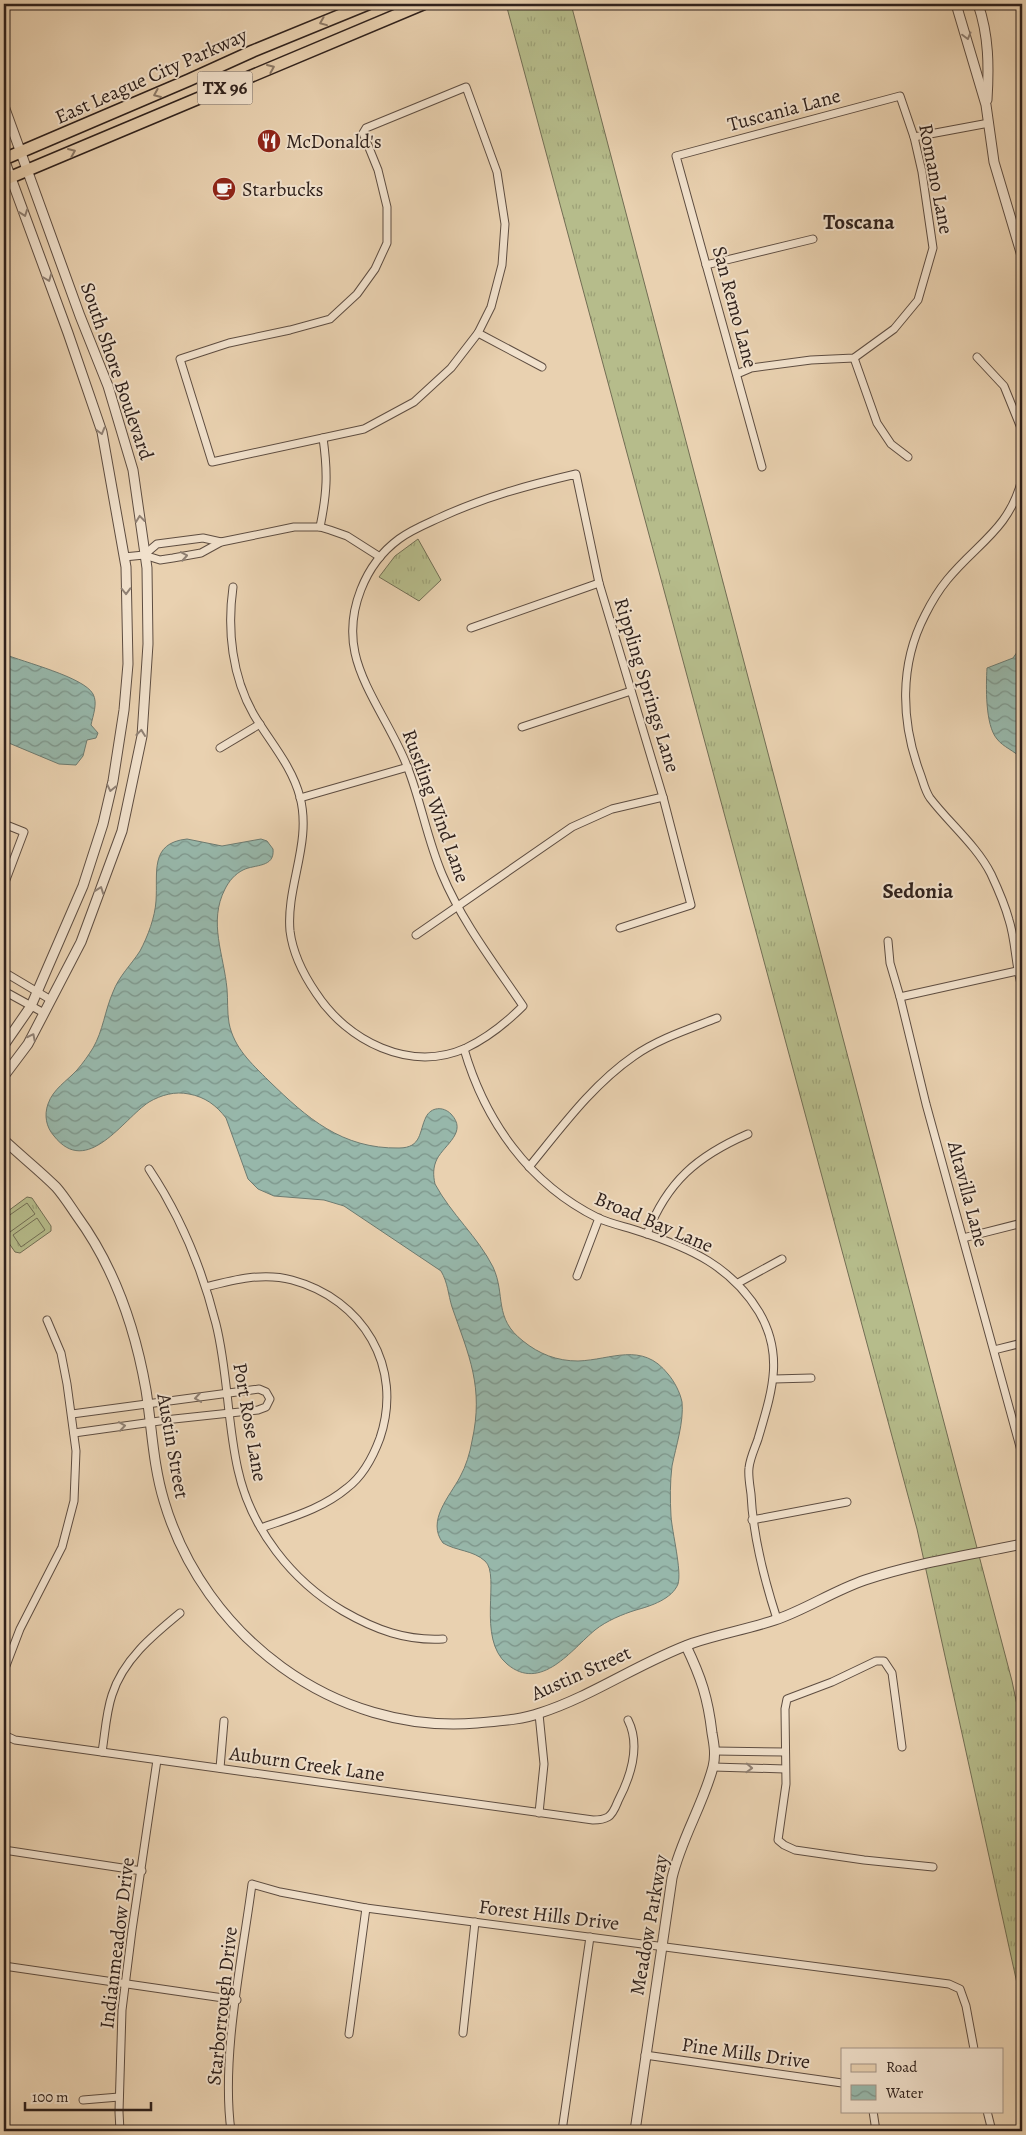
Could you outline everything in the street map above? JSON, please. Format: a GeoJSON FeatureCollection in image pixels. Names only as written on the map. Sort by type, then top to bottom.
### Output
{"type":"FeatureCollection","features":[{"type":"Feature","properties":{"kind":"main road","name":"East League City Parkway"},"geometry":{"type":"LineString","coordinates":[[4,159],[253,51],[368,4]]}},
{"type":"Feature","properties":{"kind":"main road","name":"East League City Parkway"},"geometry":{"type":"LineString","coordinates":[[7,178],[423,4]]}},
{"type":"Feature","properties":{"kind":"street"},"geometry":{"type":"LineString","coordinates":[[956,4],[986,105],[994,162],[1022,256]]}},
{"type":"Feature","properties":{"kind":"street"},"geometry":{"type":"LineString","coordinates":[[978,4],[984,21],[989,62],[986,105]]}},
{"type":"Feature","properties":{"kind":"street"},"geometry":{"type":"LineString","coordinates":[[466,87],[497,172],[505,224],[502,265],[491,307],[478,333],[451,368],[414,402],[364,429],[212,462],[180,359],[229,344],[330,319],[357,294],[375,270],[387,243],[387,208],[378,170],[363,133],[366,128],[466,87]]}},
{"type":"Feature","properties":{"kind":"street","name":"Romano Lane"},"geometry":{"type":"LineString","coordinates":[[854,358],[894,329],[918,300],[934,248],[922,172],[914,137],[900,96]]}},
{"type":"Feature","properties":{"kind":"street","name":"Tuscania Lane"},"geometry":{"type":"LineString","coordinates":[[676,156],[900,96]]}},
{"type":"Feature","properties":{"kind":"street","name":"South Shore Boulevard"},"geometry":{"type":"LineString","coordinates":[[4,106],[80,316],[108,386],[133,470],[147,568],[148,644],[142,736],[122,831],[81,942],[28,1044],[4,1076]]}},
{"type":"Feature","properties":{"kind":"street"},"geometry":{"type":"LineString","coordinates":[[914,137],[989,123]]}},
{"type":"Feature","properties":{"kind":"street","name":"San Remo Lane"},"geometry":{"type":"LineString","coordinates":[[676,156],[762,467]]}},
{"type":"Feature","properties":{"kind":"street","name":"South Shore Boulevard"},"geometry":{"type":"LineString","coordinates":[[4,159],[7,178],[17,195],[64,321],[102,432],[124,557],[128,664],[124,710],[113,781],[103,824],[83,886],[31,1006],[4,1045]]}},
{"type":"Feature","properties":{"kind":"street"},"geometry":{"type":"LineString","coordinates":[[706,265],[813,239]]}},
{"type":"Feature","properties":{"kind":"street"},"geometry":{"type":"LineString","coordinates":[[64,321],[80,316]]}},
{"type":"Feature","properties":{"kind":"street"},"geometry":{"type":"LineString","coordinates":[[478,333],[542,367]]}},
{"type":"Feature","properties":{"kind":"street"},"geometry":{"type":"LineString","coordinates":[[977,357],[1004,386],[1021,428],[1022,438]]}},
{"type":"Feature","properties":{"kind":"street"},"geometry":{"type":"LineString","coordinates":[[737,374],[760,367],[811,360],[854,358],[877,423],[891,444],[908,458]]}},
{"type":"Feature","properties":{"kind":"street"},"geometry":{"type":"LineString","coordinates":[[320,527],[326,496],[327,470],[323,438]]}},
{"type":"Feature","properties":{"kind":"street","name":"Rustling Wind Lane"},"geometry":{"type":"LineString","coordinates":[[464,1048],[486,1038],[505,1024],[524,1006],[467,924],[432,850],[408,767],[357,661],[354,650],[354,617],[364,582],[380,557],[399,539],[448,513],[516,488],[576,474]]}},
{"type":"Feature","properties":{"kind":"street","name":"Rippling Springs Lane"},"geometry":{"type":"LineString","coordinates":[[576,474],[599,583],[663,797],[691,905],[620,928]]}},
{"type":"Feature","properties":{"kind":"street"},"geometry":{"type":"LineString","coordinates":[[1022,479],[1010,512],[997,530],[948,579],[924,617],[913,643],[905,692],[906,721],[914,755],[929,796],[960,831],[991,873],[1010,922],[1016,970],[1022,987]]}},
{"type":"Feature","properties":{"kind":"street"},"geometry":{"type":"LineString","coordinates":[[124,557],[144,555],[160,560],[174,558],[201,553],[221,542],[275,529],[294,527],[320,527],[347,536],[380,557]]}},
{"type":"Feature","properties":{"kind":"street"},"geometry":{"type":"LineString","coordinates":[[144,555],[157,544],[203,538],[221,542]]}},
{"type":"Feature","properties":{"kind":"street"},"geometry":{"type":"LineString","coordinates":[[471,628],[599,583]]}},
{"type":"Feature","properties":{"kind":"street"},"geometry":{"type":"LineString","coordinates":[[233,587],[230,606],[234,665],[246,699],[288,768],[300,798],[304,834],[292,896],[290,930],[298,962],[326,1008],[353,1034],[369,1043],[408,1054],[430,1056],[464,1048]]}},
{"type":"Feature","properties":{"kind":"street"},"geometry":{"type":"LineString","coordinates":[[522,727],[631,691]]}},
{"type":"Feature","properties":{"kind":"street"},"geometry":{"type":"LineString","coordinates":[[220,748],[260,724]]}},
{"type":"Feature","properties":{"kind":"street"},"geometry":{"type":"LineString","coordinates":[[300,798],[408,767]]}},
{"type":"Feature","properties":{"kind":"street"},"geometry":{"type":"LineString","coordinates":[[416,935],[458,908],[572,827],[612,809],[663,797]]}},
{"type":"Feature","properties":{"kind":"street"},"geometry":{"type":"LineString","coordinates":[[4,824],[24,832],[4,885]]}},
{"type":"Feature","properties":{"kind":"street","name":"Altavilla Lane"},"geometry":{"type":"LineString","coordinates":[[888,941],[890,963],[926,1104],[1022,1454]]}},
{"type":"Feature","properties":{"kind":"street"},"geometry":{"type":"LineString","coordinates":[[900,997],[1016,970]]}},
{"type":"Feature","properties":{"kind":"street"},"geometry":{"type":"LineString","coordinates":[[4,972],[51,1000]]}},
{"type":"Feature","properties":{"kind":"street"},"geometry":{"type":"LineString","coordinates":[[4,991],[44,1013]]}},
{"type":"Feature","properties":{"kind":"street"},"geometry":{"type":"LineString","coordinates":[[528,1167],[579,1107],[604,1081],[634,1056],[682,1032],[717,1018]]}},
{"type":"Feature","properties":{"kind":"street","name":"Broad Bay Lane"},"geometry":{"type":"LineString","coordinates":[[464,1048],[484,1103],[494,1123],[528,1167],[577,1206],[599,1218],[648,1234],[702,1256],[738,1283],[759,1312],[771,1337],[774,1379],[749,1468],[752,1520],[768,1592],[777,1619]]}},
{"type":"Feature","properties":{"kind":"street"},"geometry":{"type":"LineString","coordinates":[[648,1234],[657,1210],[670,1190],[685,1173],[704,1156],[748,1134]]}},
{"type":"Feature","properties":{"kind":"street","name":"Austin Street"},"geometry":{"type":"LineString","coordinates":[[4,1140],[57,1189],[95,1242],[116,1281],[134,1334],[148,1405],[154,1462],[162,1496],[172,1527],[197,1577],[239,1631],[287,1671],[348,1704],[376,1713],[414,1720],[465,1724],[539,1714],[686,1646],[777,1619],[864,1580],[1022,1544]]}},
{"type":"Feature","properties":{"kind":"street","name":"Port Rose Lane"},"geometry":{"type":"LineString","coordinates":[[149,1169],[183,1227],[206,1287],[216,1325],[238,1472],[247,1499],[274,1548],[296,1576],[325,1600],[340,1609],[374,1626],[408,1638],[422,1640],[443,1639]]}},
{"type":"Feature","properties":{"kind":"street"},"geometry":{"type":"LineString","coordinates":[[577,1276],[599,1218]]}},
{"type":"Feature","properties":{"kind":"street"},"geometry":{"type":"LineString","coordinates":[[963,1238],[1022,1223]]}},
{"type":"Feature","properties":{"kind":"street"},"geometry":{"type":"LineString","coordinates":[[738,1283],[782,1259]]}},
{"type":"Feature","properties":{"kind":"street"},"geometry":{"type":"LineString","coordinates":[[206,1287],[232,1280],[261,1277],[290,1279],[321,1291],[350,1310],[363,1326],[374,1343],[385,1376],[386,1409],[382,1430],[370,1462],[359,1476],[348,1488],[329,1502],[310,1511],[262,1528]]}},
{"type":"Feature","properties":{"kind":"street"},"geometry":{"type":"LineString","coordinates":[[4,1671],[20,1629],[62,1547],[72,1515],[76,1480],[72,1414],[61,1353],[47,1320]]}},
{"type":"Feature","properties":{"kind":"street"},"geometry":{"type":"LineString","coordinates":[[994,1350],[1022,1343]]}},
{"type":"Feature","properties":{"kind":"street"},"geometry":{"type":"LineString","coordinates":[[774,1379],[811,1378]]}},
{"type":"Feature","properties":{"kind":"street"},"geometry":{"type":"LineString","coordinates":[[72,1414],[259,1389],[266,1392],[270,1399],[269,1404],[263,1409],[74,1433]]}},
{"type":"Feature","properties":{"kind":"street"},"geometry":{"type":"LineString","coordinates":[[752,1520],[847,1502]]}},
{"type":"Feature","properties":{"kind":"street"},"geometry":{"type":"LineString","coordinates":[[102,1752],[112,1696],[122,1674],[146,1641],[180,1613]]}},
{"type":"Feature","properties":{"kind":"street","name":"Meadow Parkway"},"geometry":{"type":"LineString","coordinates":[[635,2131],[672,1878],[677,1855],[694,1819],[713,1767],[715,1751],[709,1702],[699,1672],[686,1646]]}},
{"type":"Feature","properties":{"kind":"street"},"geometry":{"type":"LineString","coordinates":[[902,1747],[892,1673],[884,1661],[876,1661],[832,1682],[787,1699],[785,1709],[786,1784],[778,1840],[784,1846],[795,1850],[933,1867]]}},
{"type":"Feature","properties":{"kind":"street"},"geometry":{"type":"LineString","coordinates":[[539,1714],[544,1764],[539,1813]]}},
{"type":"Feature","properties":{"kind":"street","name":"Auburn Creek Lane"},"geometry":{"type":"LineString","coordinates":[[4,1735],[15,1740],[593,1820],[607,1818],[614,1809],[624,1790],[632,1768],[634,1741],[633,1730],[628,1720]]}},
{"type":"Feature","properties":{"kind":"street"},"geometry":{"type":"LineString","coordinates":[[220,1768],[224,1721]]}},
{"type":"Feature","properties":{"kind":"street"},"geometry":{"type":"LineString","coordinates":[[715,1751],[785,1752]]}},
{"type":"Feature","properties":{"kind":"street","name":"Indianmeadow Drive"},"geometry":{"type":"LineString","coordinates":[[120,2131],[119,2097],[122,2010],[132,1930],[158,1760]]}},
{"type":"Feature","properties":{"kind":"street"},"geometry":{"type":"LineString","coordinates":[[713,1767],[785,1769]]}},
{"type":"Feature","properties":{"kind":"street"},"geometry":{"type":"LineString","coordinates":[[4,1850],[142,1871]]}},
{"type":"Feature","properties":{"kind":"street","name":"Forest Hills Drive"},"geometry":{"type":"LineString","coordinates":[[252,1884],[280,1892],[366,1908],[949,1984],[960,1989],[966,2006],[974,2048]]}},
{"type":"Feature","properties":{"kind":"street","name":"Starborrough Drive"},"geometry":{"type":"LineString","coordinates":[[231,2131],[228,2110],[232,2036],[252,1884]]}},
{"type":"Feature","properties":{"kind":"street"},"geometry":{"type":"LineString","coordinates":[[349,2034],[366,1908]]}},
{"type":"Feature","properties":{"kind":"street"},"geometry":{"type":"LineString","coordinates":[[463,2033],[474,1922]]}},
{"type":"Feature","properties":{"kind":"street"},"geometry":{"type":"LineString","coordinates":[[562,2131],[590,1937]]}},
{"type":"Feature","properties":{"kind":"street"},"geometry":{"type":"LineString","coordinates":[[4,1966],[237,2000]]}},
{"type":"Feature","properties":{"kind":"street","name":"Pine Mills Drive"},"geometry":{"type":"LineString","coordinates":[[645,2055],[841,2083]]}},
{"type":"Feature","properties":{"kind":"street"},"geometry":{"type":"LineString","coordinates":[[83,2100],[119,2097]]}},
{"type":"Feature","properties":{"kind":"street"},"geometry":{"type":"LineString","coordinates":[[873,2112],[876,2131]]}},
{"type":"Feature","properties":{"kind":"street"},"geometry":{"type":"LineString","coordinates":[[987,2112],[992,2131]]}},
{"type":"Feature","properties":{"kind":"green space"},"geometry":{"type":"Polygon","coordinates":[[[506,4],[571,4],[1012,1681],[1022,1729],[1022,2006],[917,1529],[506,4]]]}},
{"type":"Feature","properties":{"kind":"green space"},"geometry":{"type":"Polygon","coordinates":[[[418,539],[441,580],[419,601],[379,577],[395,556],[418,539]]]}},
{"type":"Feature","properties":{"kind":"green space"},"geometry":{"type":"Polygon","coordinates":[[[27,1197],[32,1198],[51,1226],[51,1231],[20,1253],[15,1252],[4,1236],[4,1214],[27,1197]]]}},
{"type":"Feature","properties":{"kind":"green space"},"geometry":{"type":"Polygon","coordinates":[[[27,1203],[35,1214],[10,1232],[4,1219],[27,1203]]]}},
{"type":"Feature","properties":{"kind":"green space"},"geometry":{"type":"Polygon","coordinates":[[[37,1218],[45,1230],[21,1247],[13,1235],[37,1218]]]}},
{"type":"Feature","properties":{"kind":"water"},"geometry":{"type":"Polygon","coordinates":[[[1022,645],[1022,759],[1000,742],[993,733],[988,715],[986,685],[987,668],[1013,658],[1022,645]]]}},
{"type":"Feature","properties":{"kind":"water"},"geometry":{"type":"Polygon","coordinates":[[[4,654],[66,676],[87,688],[93,694],[95,705],[91,725],[98,733],[96,738],[87,740],[83,756],[76,765],[59,764],[4,741],[4,654]]]}},
{"type":"Feature","properties":{"kind":"water"},"geometry":{"type":"Polygon","coordinates":[[[187,839],[222,846],[261,839],[267,841],[273,849],[273,855],[268,862],[243,870],[232,878],[220,901],[218,914],[218,939],[227,989],[229,1023],[239,1048],[250,1061],[283,1095],[312,1119],[343,1137],[360,1143],[379,1147],[399,1148],[412,1145],[416,1142],[426,1117],[431,1111],[441,1109],[448,1111],[456,1120],[457,1127],[453,1138],[436,1162],[434,1171],[435,1184],[493,1267],[507,1324],[523,1341],[535,1350],[549,1356],[563,1360],[578,1361],[637,1355],[648,1358],[658,1364],[675,1383],[682,1402],[682,1418],[672,1466],[670,1497],[679,1570],[678,1584],[666,1598],[620,1616],[599,1627],[566,1657],[544,1671],[532,1674],[520,1672],[507,1664],[498,1653],[493,1639],[491,1624],[491,1579],[489,1568],[480,1557],[443,1543],[438,1535],[438,1517],[441,1509],[462,1473],[469,1455],[476,1404],[473,1372],[441,1271],[344,1206],[324,1200],[274,1196],[258,1189],[248,1179],[226,1118],[214,1105],[200,1097],[179,1093],[168,1094],[149,1102],[104,1141],[92,1148],[79,1151],[66,1147],[49,1129],[46,1121],[46,1112],[50,1099],[77,1070],[93,1048],[116,986],[140,951],[148,933],[153,920],[158,861],[161,853],[166,846],[187,839]]]}},
{"type":"Feature","properties":{"kind":"place","name":"McDonald's"},"geometry":{"type":"Point","coordinates":[269,141]}},
{"type":"Feature","properties":{"kind":"place","name":"Starbucks"},"geometry":{"type":"Point","coordinates":[224,189]}},
{"type":"Feature","properties":{"kind":"district","name":"Toscana"},"geometry":{"type":"Point","coordinates":[859,222]}},
{"type":"Feature","properties":{"kind":"district","name":"Sedonia"},"geometry":{"type":"Point","coordinates":[918,891]}}]}
